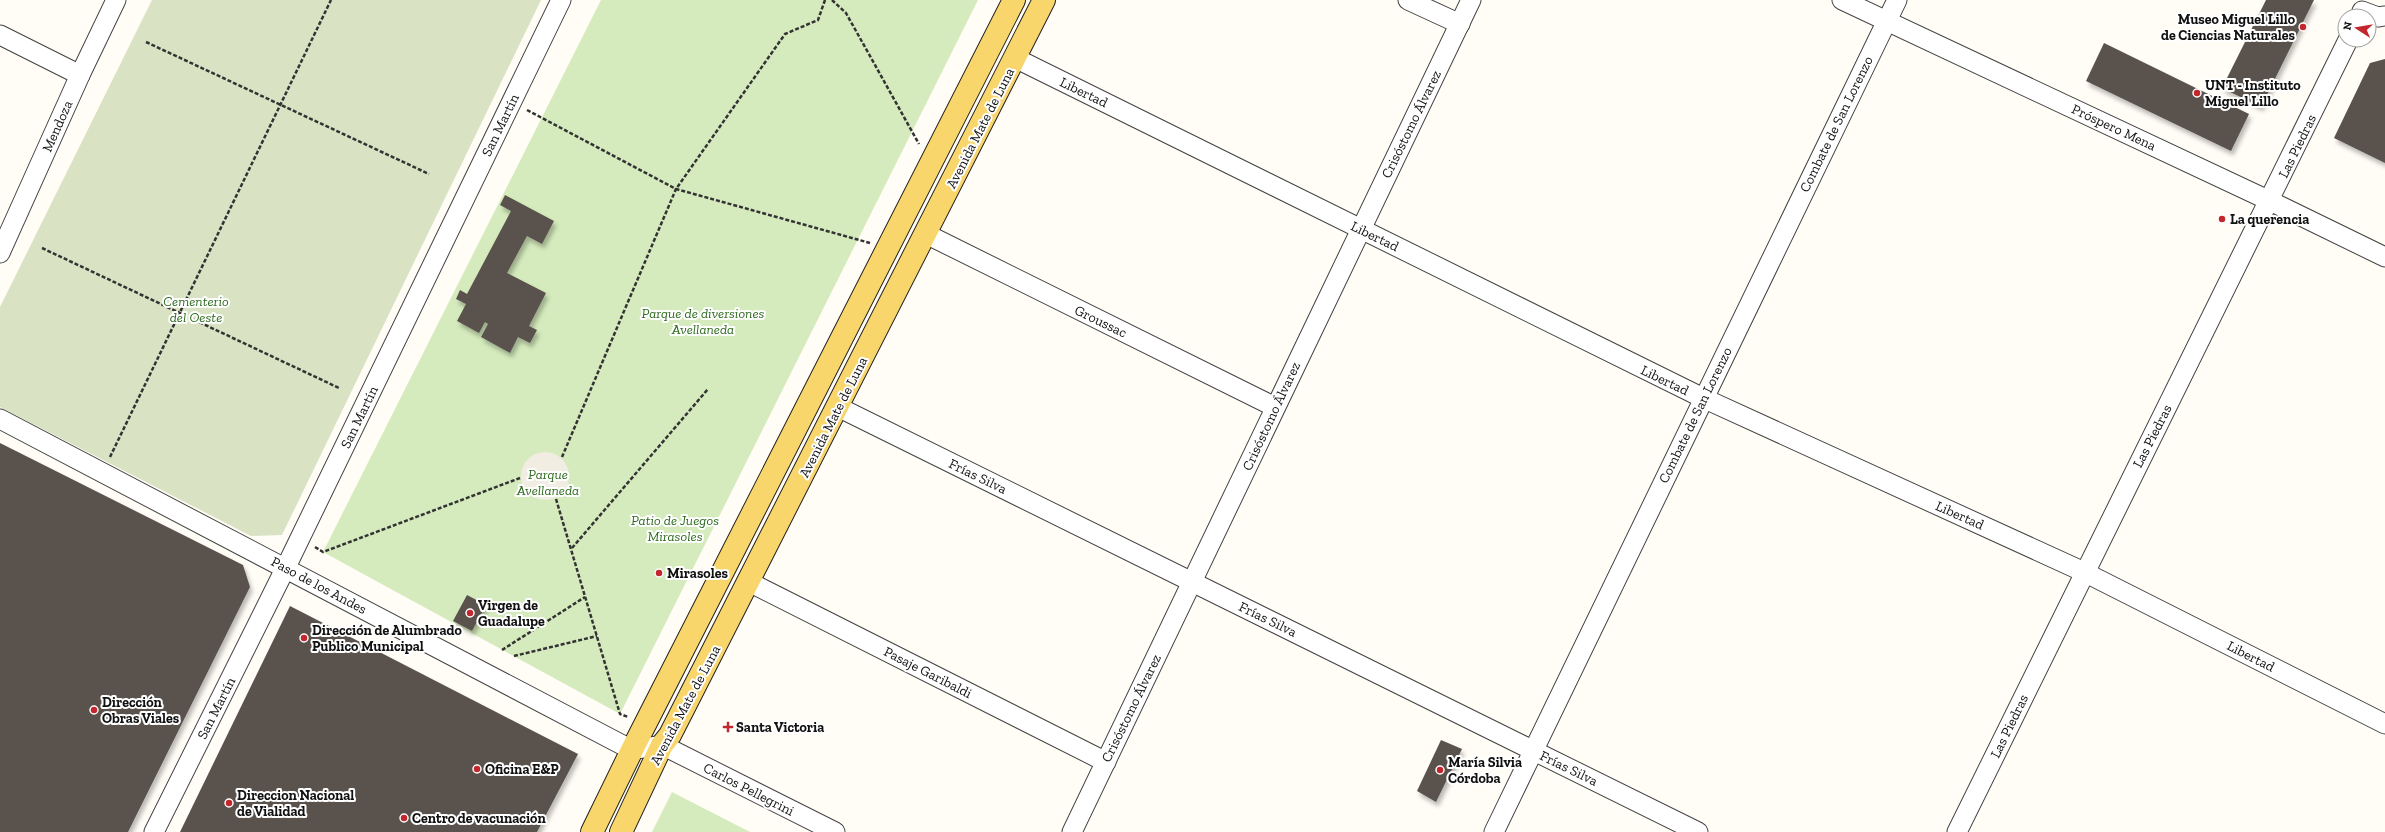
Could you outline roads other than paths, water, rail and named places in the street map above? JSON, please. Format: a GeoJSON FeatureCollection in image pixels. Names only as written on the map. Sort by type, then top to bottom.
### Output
{"type":"FeatureCollection","features":[{"type":"Feature","properties":{"kind":"main road","name":"Avenida Mate de Luna"},"geometry":{"type":"LineString","coordinates":[[592,832],[632,750],[1014,0]]}},
{"type":"Feature","properties":{"kind":"main road","name":"Avenida Mate de Luna"},"geometry":{"type":"LineString","coordinates":[[621,832],[662,746],[670,735],[749,582],[1044,0]]}},
{"type":"Feature","properties":{"kind":"street","name":"Mendoza"},"geometry":{"type":"LineString","coordinates":[[0,253],[80,75],[116,0]]}},
{"type":"Feature","properties":{"kind":"street","name":"San Martín"},"geometry":{"type":"LineString","coordinates":[[154,832],[286,567],[560,0]]}},
{"type":"Feature","properties":{"kind":"street"},"geometry":{"type":"LineString","coordinates":[[1408,0],[1460,24]]}},
{"type":"Feature","properties":{"kind":"street","name":"Crisóstomo Álvarez"},"geometry":{"type":"LineString","coordinates":[[1072,832],[1360,228],[1471,0]]}},
{"type":"Feature","properties":{"kind":"street","name":"Próspero Mena"},"geometry":{"type":"LineString","coordinates":[[1842,0],[2270,201],[2385,257]]}},
{"type":"Feature","properties":{"kind":"street","name":"Combate de San Lorenzo"},"geometry":{"type":"LineString","coordinates":[[1494,832],[1897,0]]}},
{"type":"Feature","properties":{"kind":"street"},"geometry":{"type":"LineString","coordinates":[[0,35],[80,75]]}},
{"type":"Feature","properties":{"kind":"street","name":"Las Piedras"},"geometry":{"type":"LineString","coordinates":[[1958,832],[2084,572],[2270,201],[2344,48]]}},
{"type":"Feature","properties":{"kind":"street","name":"Libertad"},"geometry":{"type":"LineString","coordinates":[[1015,58],[1703,398],[2084,572],[2385,724]]}},
{"type":"Feature","properties":{"kind":"street","name":"Groussac"},"geometry":{"type":"LineString","coordinates":[[926,234],[1275,407]]}},
{"type":"Feature","properties":{"kind":"street","name":"Frías Silva"},"geometry":{"type":"LineString","coordinates":[[838,407],[1698,832]]}},
{"type":"Feature","properties":{"kind":"street","name":"Paso de los Andes"},"geometry":{"type":"LineString","coordinates":[[0,419],[286,567],[632,750]]}},
{"type":"Feature","properties":{"kind":"street","name":"Pasaje Garibaldi"},"geometry":{"type":"LineString","coordinates":[[749,582],[1106,762]]}},
{"type":"Feature","properties":{"kind":"street"},"geometry":{"type":"LineString","coordinates":[[632,750],[662,746]]}},
{"type":"Feature","properties":{"kind":"street","name":"Carlos Pellegrini"},"geometry":{"type":"LineString","coordinates":[[662,746],[835,832]]}},
{"type":"Feature","properties":{"kind":"place","name":"Museo Miguel Lillo de Ciencias Naturales"},"geometry":{"type":"Point","coordinates":[2303,27]}},
{"type":"Feature","properties":{"kind":"place","name":"UNT - Instituto Miguel Lillo"},"geometry":{"type":"Point","coordinates":[2197,93]}},
{"type":"Feature","properties":{"kind":"place","name":"La querencia"},"geometry":{"type":"Point","coordinates":[2222,219]}},
{"type":"Feature","properties":{"kind":"place","name":"Mirasoles"},"geometry":{"type":"Point","coordinates":[659,573]}},
{"type":"Feature","properties":{"kind":"place","name":"Virgen de Guadalupe"},"geometry":{"type":"Point","coordinates":[470,613]}},
{"type":"Feature","properties":{"kind":"place","name":"Dirección de Alumbrado Publico Municipal"},"geometry":{"type":"Point","coordinates":[304,638]}},
{"type":"Feature","properties":{"kind":"place","name":"Dirección Obras Viales"},"geometry":{"type":"Point","coordinates":[94,710]}},
{"type":"Feature","properties":{"kind":"place","name":"Santa Victoria"},"geometry":{"type":"Point","coordinates":[728,727]}},
{"type":"Feature","properties":{"kind":"place","name":"Oficina E&P"},"geometry":{"type":"Point","coordinates":[477,769]}},
{"type":"Feature","properties":{"kind":"place","name":"María Silvia Córdoba"},"geometry":{"type":"Point","coordinates":[1440,770]}},
{"type":"Feature","properties":{"kind":"place","name":"Direccion Nacional de Vialidad"},"geometry":{"type":"Point","coordinates":[229,803]}},
{"type":"Feature","properties":{"kind":"place","name":"Centro de vacunación"},"geometry":{"type":"Point","coordinates":[404,818]}},
{"type":"Feature","properties":{"kind":"park label","name":"Cementerio del Oeste"},"geometry":{"type":"Point","coordinates":[196,310]}},
{"type":"Feature","properties":{"kind":"park label","name":"Parque de diversiones Avellaneda"},"geometry":{"type":"Point","coordinates":[703,322]}},
{"type":"Feature","properties":{"kind":"park label","name":"Parque Avellaneda"},"geometry":{"type":"Point","coordinates":[548,482]}},
{"type":"Feature","properties":{"kind":"park label","name":"Patio de Juegos Mirasoles"},"geometry":{"type":"Point","coordinates":[675,528]}}]}
